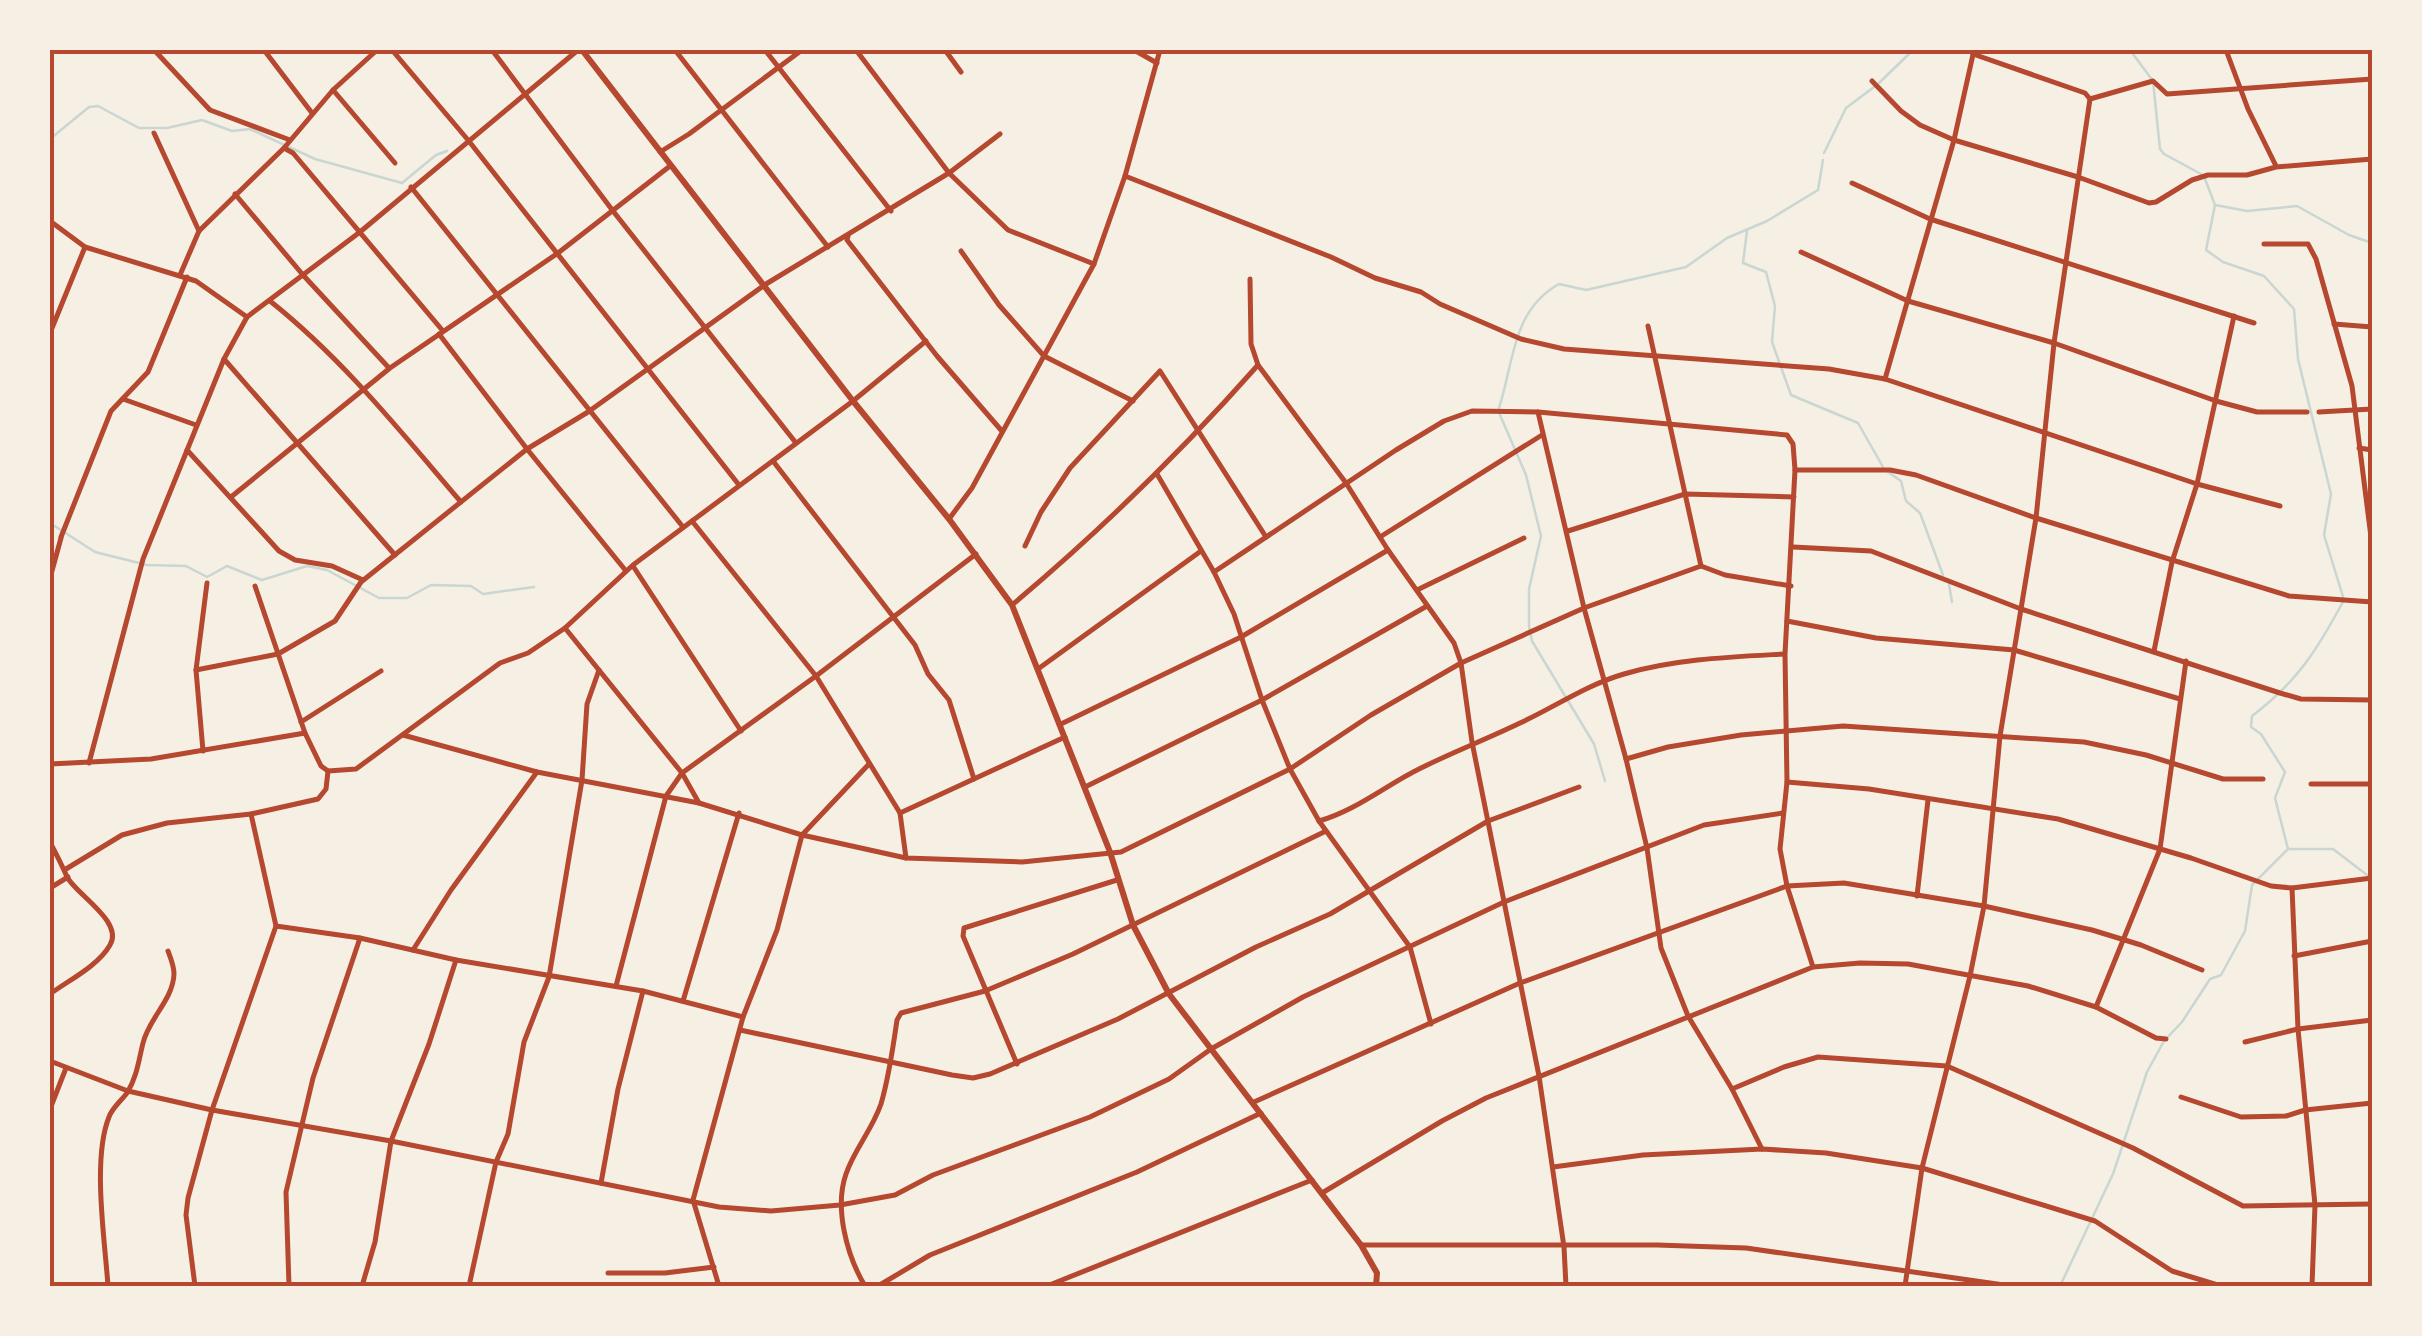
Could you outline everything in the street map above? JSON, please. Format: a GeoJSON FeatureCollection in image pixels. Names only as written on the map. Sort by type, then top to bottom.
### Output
{"type":"FeatureCollection","features":[{"type":"Feature","properties":{"kind":"street"},"geometry":{"type":"LineString","coordinates":[[264,50],[312,113]]}},
{"type":"Feature","properties":{"kind":"street"},"geometry":{"type":"LineString","coordinates":[[392,50],[468,140],[740,485]]}},
{"type":"Feature","properties":{"kind":"street"},"geometry":{"type":"LineString","coordinates":[[492,50],[796,443]]}},
{"type":"Feature","properties":{"kind":"street"},"geometry":{"type":"LineString","coordinates":[[90,763],[142,559],[224,359],[248,317],[360,232],[580,50],[949,519],[1012,605],[1086,787],[1133,925],[1169,994],[1361,1244],[1376,1273],[1376,1286]]}},
{"type":"Feature","properties":{"kind":"street"},"geometry":{"type":"LineString","coordinates":[[674,50],[828,247]]}},
{"type":"Feature","properties":{"kind":"street"},"geometry":{"type":"LineString","coordinates":[[765,50],[891,211]]}},
{"type":"Feature","properties":{"kind":"street"},"geometry":{"type":"LineString","coordinates":[[660,152],[802,50]]}},
{"type":"Feature","properties":{"kind":"street"},"geometry":{"type":"LineString","coordinates":[[856,50],[949,173],[1008,230],[1094,264]]}},
{"type":"Feature","properties":{"kind":"street"},"geometry":{"type":"LineString","coordinates":[[945,50],[961,72]]}},
{"type":"Feature","properties":{"kind":"street"},"geometry":{"type":"LineString","coordinates":[[1134,50],[1157,63]]}},
{"type":"Feature","properties":{"kind":"street"},"geometry":{"type":"LineString","coordinates":[[949,519],[966,498],[1094,264],[1125,176],[1160,50]]}},
{"type":"Feature","properties":{"kind":"street"},"geometry":{"type":"LineString","coordinates":[[2226,50],[2276,167]]}},
{"type":"Feature","properties":{"kind":"street"},"geometry":{"type":"LineString","coordinates":[[155,51],[210,110],[290,140]]}},
{"type":"Feature","properties":{"kind":"street"},"geometry":{"type":"LineString","coordinates":[[50,578],[63,531],[112,411],[148,372],[199,232],[373,52]]}},
{"type":"Feature","properties":{"kind":"street"},"geometry":{"type":"LineString","coordinates":[[1885,380],[1954,140],[1974,52],[2086,94],[2090,100],[2054,343],[2036,518],[2000,736],[1984,906],[1922,1168],[1904,1286]]}},
{"type":"Feature","properties":{"kind":"street"},"geometry":{"type":"LineString","coordinates":[[2090,100],[2153,81],[2166,94],[2372,79]]}},
{"type":"Feature","properties":{"kind":"street"},"geometry":{"type":"LineString","coordinates":[[1872,81],[1920,125],[1954,140],[2156,202],[2180,186],[2208,175],[2246,175],[2276,167],[2372,159]]}},
{"type":"Feature","properties":{"kind":"street"},"geometry":{"type":"LineString","coordinates":[[333,90],[395,163]]}},
{"type":"Feature","properties":{"kind":"street"},"geometry":{"type":"LineString","coordinates":[[154,133],[199,232]]}},
{"type":"Feature","properties":{"kind":"street"},"geometry":{"type":"LineString","coordinates":[[196,670],[278,654],[335,622],[360,584],[527,449],[588,412],[766,284],[891,211],[1000,134]]}},
{"type":"Feature","properties":{"kind":"street"},"geometry":{"type":"LineString","coordinates":[[284,148],[293,153],[360,232],[441,332],[527,449],[630,568],[741,730]]}},
{"type":"Feature","properties":{"kind":"street"},"geometry":{"type":"LineString","coordinates":[[231,498],[390,368],[558,253],[670,166]]}},
{"type":"Feature","properties":{"kind":"street"},"geometry":{"type":"LineString","coordinates":[[1125,176],[1375,278],[1421,292],[1522,339],[1564,349],[1829,369],[1885,380],[2197,484],[2280,506]]}},
{"type":"Feature","properties":{"kind":"street"},"geometry":{"type":"LineString","coordinates":[[1852,182],[1930,219],[2254,323]]}},
{"type":"Feature","properties":{"kind":"street"},"geometry":{"type":"LineString","coordinates":[[411,187],[683,527]]}},
{"type":"Feature","properties":{"kind":"street"},"geometry":{"type":"LineString","coordinates":[[235,194],[303,276],[390,368]]}},
{"type":"Feature","properties":{"kind":"street"},"geometry":{"type":"LineString","coordinates":[[50,221],[85,248],[183,276],[248,317]]}},
{"type":"Feature","properties":{"kind":"street"},"geometry":{"type":"LineString","coordinates":[[850,234],[847,240],[1002,431]]}},
{"type":"Feature","properties":{"kind":"street"},"geometry":{"type":"LineString","coordinates":[[2264,244],[2310,246],[2356,411],[2372,545]]}},
{"type":"Feature","properties":{"kind":"street"},"geometry":{"type":"LineString","coordinates":[[50,333],[85,248]]}},
{"type":"Feature","properties":{"kind":"street"},"geometry":{"type":"LineString","coordinates":[[960,251],[999,305],[1044,356],[1134,401]]}},
{"type":"Feature","properties":{"kind":"street"},"geometry":{"type":"LineString","coordinates":[[1801,252],[1908,301],[2054,343],[2216,401],[2256,412],[2307,412]]}},
{"type":"Feature","properties":{"kind":"street"},"geometry":{"type":"LineString","coordinates":[[1250,279],[1252,344],[1258,365],[1346,484],[1454,643],[1461,663],[1472,742],[1539,1076],[1566,1286]]}},
{"type":"Feature","properties":{"kind":"street"},"geometry":{"type":"LineString","coordinates":[[270,301],[306,329],[364,388],[461,502]]}},
{"type":"Feature","properties":{"kind":"street"},"geometry":{"type":"LineString","coordinates":[[2154,651],[2172,562],[2197,484],[2234,316]]}},
{"type":"Feature","properties":{"kind":"street"},"geometry":{"type":"LineString","coordinates":[[2334,324],[2372,327]]}},
{"type":"Feature","properties":{"kind":"street"},"geometry":{"type":"LineString","coordinates":[[1648,326],[1701,566]]}},
{"type":"Feature","properties":{"kind":"street"},"geometry":{"type":"LineString","coordinates":[[256,586],[301,722],[321,766],[328,771],[356,769],[500,663],[528,653],[565,628],[630,568],[853,401],[926,341]]}},
{"type":"Feature","properties":{"kind":"street"},"geometry":{"type":"LineString","coordinates":[[224,359],[395,555]]}},
{"type":"Feature","properties":{"kind":"street"},"geometry":{"type":"LineString","coordinates":[[1012,605],[1157,474],[1258,365]]}},
{"type":"Feature","properties":{"kind":"street"},"geometry":{"type":"LineString","coordinates":[[1025,546],[1041,512],[1070,468],[1160,371],[1266,537]]}},
{"type":"Feature","properties":{"kind":"street"},"geometry":{"type":"LineString","coordinates":[[123,400],[197,426]]}},
{"type":"Feature","properties":{"kind":"street"},"geometry":{"type":"LineString","coordinates":[[2319,412],[2372,409]]}},
{"type":"Feature","properties":{"kind":"street"},"geometry":{"type":"LineString","coordinates":[[1214,572],[1444,422],[1472,411],[1538,412],[1787,436],[1793,444],[1795,470],[1785,654],[1787,782],[1780,849],[1812,967]]}},
{"type":"Feature","properties":{"kind":"street"},"geometry":{"type":"LineString","coordinates":[[1538,412],[1647,848],[1666,962],[1688,1016],[1732,1088],[1762,1149]]}},
{"type":"Feature","properties":{"kind":"street"},"geometry":{"type":"LineString","coordinates":[[1380,537],[1544,434]]}},
{"type":"Feature","properties":{"kind":"street"},"geometry":{"type":"LineString","coordinates":[[2359,448],[2372,450]]}},
{"type":"Feature","properties":{"kind":"street"},"geometry":{"type":"LineString","coordinates":[[186,450],[279,552],[295,560],[332,566],[360,584]]}},
{"type":"Feature","properties":{"kind":"street"},"geometry":{"type":"LineString","coordinates":[[773,461],[915,646],[928,674],[949,700],[974,779]]}},
{"type":"Feature","properties":{"kind":"street"},"geometry":{"type":"LineString","coordinates":[[1795,470],[1890,470],[1916,475],[2036,518],[2289,596],[2372,602]]}},
{"type":"Feature","properties":{"kind":"street"},"geometry":{"type":"LineString","coordinates":[[1157,474],[1214,572],[1290,769],[1319,822],[1410,946],[1430,1024]]}},
{"type":"Feature","properties":{"kind":"street"},"geometry":{"type":"LineString","coordinates":[[1568,532],[1685,494],[1794,498]]}},
{"type":"Feature","properties":{"kind":"street"},"geometry":{"type":"LineString","coordinates":[[692,521],[816,676],[900,813],[906,858]]}},
{"type":"Feature","properties":{"kind":"street"},"geometry":{"type":"LineString","coordinates":[[1417,590],[1524,538]]}},
{"type":"Feature","properties":{"kind":"street"},"geometry":{"type":"LineString","coordinates":[[1793,547],[1872,551],[2020,610],[2302,698],[2372,700]]}},
{"type":"Feature","properties":{"kind":"street"},"geometry":{"type":"LineString","coordinates":[[1038,669],[1201,550]]}},
{"type":"Feature","properties":{"kind":"street"},"geometry":{"type":"LineString","coordinates":[[1060,724],[1140,689],[1241,637],[1388,550]]}},
{"type":"Feature","properties":{"kind":"street"},"geometry":{"type":"LineString","coordinates":[[616,986],[666,796],[682,773],[976,554]]}},
{"type":"Feature","properties":{"kind":"street"},"geometry":{"type":"LineString","coordinates":[[404,735],[536,772],[699,802],[802,834],[906,858],[1022,862],[1130,850],[1290,769],[1371,715],[1461,663],[1584,608],[1701,566],[1725,575],[1791,586]]}},
{"type":"Feature","properties":{"kind":"street"},"geometry":{"type":"LineString","coordinates":[[202,751],[196,670],[207,584]]}},
{"type":"Feature","properties":{"kind":"street"},"geometry":{"type":"LineString","coordinates":[[1086,787],[1262,700],[1428,605]]}},
{"type":"Feature","properties":{"kind":"street"},"geometry":{"type":"LineString","coordinates":[[1787,621],[1876,638],[2014,650],[2180,699]]}},
{"type":"Feature","properties":{"kind":"street"},"geometry":{"type":"LineString","coordinates":[[565,628],[682,773],[699,802]]}},
{"type":"Feature","properties":{"kind":"street"},"geometry":{"type":"LineString","coordinates":[[1319,822],[1472,742],[1520,723],[1566,696],[1688,660],[1785,654]]}},
{"type":"Feature","properties":{"kind":"street"},"geometry":{"type":"LineString","coordinates":[[2096,1007],[2160,849],[2186,661]]}},
{"type":"Feature","properties":{"kind":"street"},"geometry":{"type":"LineString","coordinates":[[469,1286],[496,1162],[508,1134],[524,1042],[549,977],[582,780],[587,704],[598,670]]}},
{"type":"Feature","properties":{"kind":"street"},"geometry":{"type":"LineString","coordinates":[[301,722],[382,671]]}},
{"type":"Feature","properties":{"kind":"street"},"geometry":{"type":"LineString","coordinates":[[1626,759],[1668,747],[1785,729],[1843,726],[2084,742],[2172,762],[2223,779],[2263,780]]}},
{"type":"Feature","properties":{"kind":"street"},"geometry":{"type":"LineString","coordinates":[[50,764],[202,751],[305,733]]}},
{"type":"Feature","properties":{"kind":"street"},"geometry":{"type":"LineString","coordinates":[[900,813],[1066,737]]}},
{"type":"Feature","properties":{"kind":"street"},"geometry":{"type":"LineString","coordinates":[[720,1286],[693,1200],[743,1017],[777,930],[802,834],[869,764]]}},
{"type":"Feature","properties":{"kind":"street"},"geometry":{"type":"LineString","coordinates":[[66,868],[122,835],[195,818],[251,814],[318,799],[326,789],[328,771]]}},
{"type":"Feature","properties":{"kind":"street"},"geometry":{"type":"LineString","coordinates":[[412,950],[450,890],[536,772]]}},
{"type":"Feature","properties":{"kind":"street"},"geometry":{"type":"LineString","coordinates":[[1787,782],[1869,789],[2058,819],[2255,882],[2292,888],[2371,878]]}},
{"type":"Feature","properties":{"kind":"street"},"geometry":{"type":"LineString","coordinates":[[2311,784],[2372,784]]}},
{"type":"Feature","properties":{"kind":"street"},"geometry":{"type":"LineString","coordinates":[[740,1030],[974,1078],[1018,1065],[1169,994],[1372,890],[1488,821],[1579,787]]}},
{"type":"Feature","properties":{"kind":"street"},"geometry":{"type":"LineString","coordinates":[[1918,896],[1928,799]]}},
{"type":"Feature","properties":{"kind":"street"},"geometry":{"type":"LineString","coordinates":[[683,1001],[740,813]]}},
{"type":"Feature","properties":{"kind":"street"},"geometry":{"type":"LineString","coordinates":[[195,1286],[186,1215],[212,1110],[276,926],[251,814]]}},
{"type":"Feature","properties":{"kind":"street"},"geometry":{"type":"LineString","coordinates":[[50,1061],[128,1091],[212,1110],[391,1140],[718,1207],[751,1210],[840,1205],[895,1195],[933,1175],[1090,1117],[1170,1078],[1211,1049],[1303,997],[1504,902],[1704,825],[1783,814]]}},
{"type":"Feature","properties":{"kind":"street"},"geometry":{"type":"LineString","coordinates":[[865,1286],[840,1205],[846,1172],[870,1133],[891,1060],[896,1020],[901,1013],[985,991],[1133,925],[1326,831]]}},
{"type":"Feature","properties":{"kind":"street"},"geometry":{"type":"LineString","coordinates":[[50,842],[68,877],[105,918],[113,936],[112,944],[94,962],[50,994]]}},
{"type":"Feature","properties":{"kind":"street"},"geometry":{"type":"LineString","coordinates":[[50,888],[68,877]]}},
{"type":"Feature","properties":{"kind":"street"},"geometry":{"type":"LineString","coordinates":[[1018,1065],[963,936],[964,928],[1116,880]]}},
{"type":"Feature","properties":{"kind":"street"},"geometry":{"type":"LineString","coordinates":[[1254,1102],[1520,982],[1787,886],[1844,883],[1984,906],[2124,940],[2202,970]]}},
{"type":"Feature","properties":{"kind":"street"},"geometry":{"type":"LineString","coordinates":[[2292,888],[2298,1030],[2316,1205],[2312,1286]]}},
{"type":"Feature","properties":{"kind":"street"},"geometry":{"type":"LineString","coordinates":[[276,926],[643,991],[743,1017]]}},
{"type":"Feature","properties":{"kind":"street"},"geometry":{"type":"LineString","coordinates":[[289,1286],[285,1208],[300,1124],[360,938]]}},
{"type":"Feature","properties":{"kind":"street"},"geometry":{"type":"LineString","coordinates":[[2294,956],[2372,940]]}},
{"type":"Feature","properties":{"kind":"street"},"geometry":{"type":"LineString","coordinates":[[108,1286],[100,1170],[103,1139],[109,1115],[128,1091],[144,1054],[142,1045],[174,977],[168,951]]}},
{"type":"Feature","properties":{"kind":"street"},"geometry":{"type":"LineString","coordinates":[[362,1286],[375,1242],[391,1140],[429,1044],[456,960]]}},
{"type":"Feature","properties":{"kind":"street"},"geometry":{"type":"LineString","coordinates":[[1322,1193],[1442,1120],[1539,1076],[1812,967],[1886,962],[2028,986],[2096,1007],[2156,1038],[2166,1039]]}},
{"type":"Feature","properties":{"kind":"street"},"geometry":{"type":"LineString","coordinates":[[601,1183],[618,1089],[643,991]]}},
{"type":"Feature","properties":{"kind":"street"},"geometry":{"type":"LineString","coordinates":[[2245,1042],[2372,1020]]}},
{"type":"Feature","properties":{"kind":"street"},"geometry":{"type":"LineString","coordinates":[[1732,1088],[1818,1057],[1946,1066],[2124,1143],[2243,1206],[2372,1204]]}},
{"type":"Feature","properties":{"kind":"street"},"geometry":{"type":"LineString","coordinates":[[50,1109],[66,1068]]}},
{"type":"Feature","properties":{"kind":"street"},"geometry":{"type":"LineString","coordinates":[[2181,1098],[2241,1117],[2286,1116],[2305,1110],[2372,1103]]}},
{"type":"Feature","properties":{"kind":"street"},"geometry":{"type":"LineString","coordinates":[[878,1286],[930,1255],[1136,1172],[1262,1113]]}},
{"type":"Feature","properties":{"kind":"street"},"geometry":{"type":"LineString","coordinates":[[1552,1167],[1643,1155],[1762,1149],[1826,1152],[1922,1168],[2091,1220],[2172,1271],[2221,1286]]}},
{"type":"Feature","properties":{"kind":"street"},"geometry":{"type":"LineString","coordinates":[[1047,1286],[1312,1180]]}},
{"type":"Feature","properties":{"kind":"street"},"geometry":{"type":"LineString","coordinates":[[1361,1244],[1746,1248],[2011,1286]]}},
{"type":"Feature","properties":{"kind":"street"},"geometry":{"type":"LineString","coordinates":[[608,1273],[665,1273],[714,1267]]}},
{"type":"Feature","properties":{"kind":"waterway"},"geometry":{"type":"LineString","coordinates":[[1879,83],[1913,50]]}},
{"type":"Feature","properties":{"kind":"waterway"},"geometry":{"type":"LineString","coordinates":[[2130,50],[2153,81],[2160,149],[2201,174]]}},
{"type":"Feature","properties":{"kind":"waterway"},"geometry":{"type":"LineString","coordinates":[[1824,153],[1846,108],[1874,87]]}},
{"type":"Feature","properties":{"kind":"waterway"},"geometry":{"type":"LineString","coordinates":[[50,139],[89,107],[98,106],[139,128],[167,128],[202,120],[232,131],[250,129],[315,159],[402,183],[436,155],[447,151]]}},
{"type":"Feature","properties":{"kind":"waterway"},"geometry":{"type":"LineString","coordinates":[[1499,408],[1517,338],[1532,308],[1544,295],[1559,284],[1586,290],[1686,267],[1727,238],[1767,221],[1818,190],[1823,160]]}},
{"type":"Feature","properties":{"kind":"waterway"},"geometry":{"type":"LineString","coordinates":[[2205,179],[2215,205],[2206,250],[2223,262],[2264,276],[2294,309],[2298,359],[2331,494],[2324,535],[2344,600],[2305,664],[2252,716],[2251,727],[2261,734],[2285,772],[2275,798],[2288,849]]}},
{"type":"Feature","properties":{"kind":"waterway"},"geometry":{"type":"LineString","coordinates":[[2215,205],[2247,211],[2297,206],[2349,235],[2372,243]]}},
{"type":"Feature","properties":{"kind":"waterway"},"geometry":{"type":"LineString","coordinates":[[1747,231],[1743,263],[1766,272],[1775,306],[1772,342],[1791,395],[1858,423],[1883,467]]}},
{"type":"Feature","properties":{"kind":"waterway"},"geometry":{"type":"LineString","coordinates":[[1500,415],[1526,475],[1541,536],[1529,589],[1532,641],[1594,744],[1605,781]]}},
{"type":"Feature","properties":{"kind":"waterway"},"geometry":{"type":"LineString","coordinates":[[1888,472],[1901,481],[1906,501],[1920,513],[1943,575]]}},
{"type":"Feature","properties":{"kind":"waterway"},"geometry":{"type":"LineString","coordinates":[[50,523],[95,552],[147,565],[186,566],[207,577],[227,566],[262,580],[307,566],[327,570],[379,598],[407,598],[431,585],[471,586],[483,594],[534,587]]}},
{"type":"Feature","properties":{"kind":"waterway"},"geometry":{"type":"LineString","coordinates":[[1949,584],[1952,602]]}},
{"type":"Feature","properties":{"kind":"waterway"},"geometry":{"type":"LineString","coordinates":[[2060,1286],[2113,1174],[2147,1072],[2164,1041],[2182,1022],[2210,979],[2221,975],[2245,931],[2252,885],[2288,849],[2333,849],[2371,878]]}}]}
